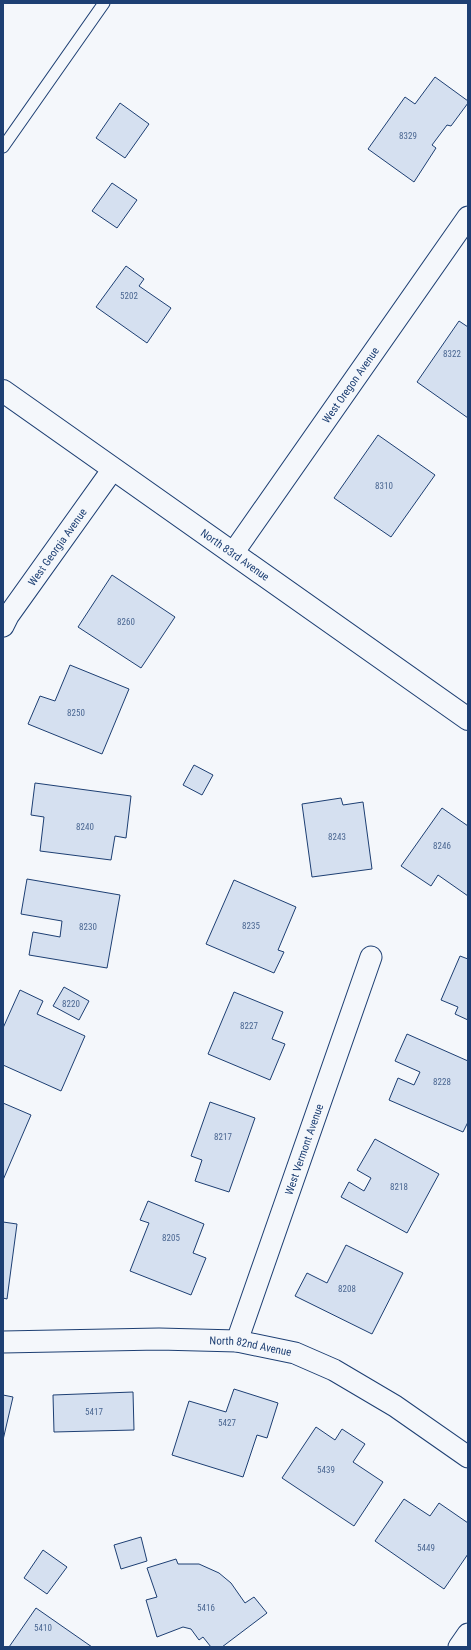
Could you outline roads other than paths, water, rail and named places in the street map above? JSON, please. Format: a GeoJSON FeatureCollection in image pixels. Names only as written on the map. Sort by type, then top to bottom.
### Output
{"type":"FeatureCollection","features":[{"type":"Feature","properties":{"kind":"main road","name":"North 83rd Avenue"},"geometry":{"type":"LineString","coordinates":[[3,391],[468,719]]}},
{"type":"Feature","properties":{"kind":"street","name":"West Oregon Avenue"},"geometry":{"type":"LineString","coordinates":[[233,553],[468,217]]}},
{"type":"Feature","properties":{"kind":"street","name":"West Georgia Avenue"},"geometry":{"type":"LineString","coordinates":[[3,626],[8,616],[113,469]]}},
{"type":"Feature","properties":{"kind":"street","name":"West Vermont Avenue"},"geometry":{"type":"LineString","coordinates":[[237,1341],[371,957]]}},
{"type":"Feature","properties":{"kind":"street","name":"North 82nd Avenue"},"geometry":{"type":"LineString","coordinates":[[3,1342],[159,1339],[237,1341],[295,1353],[334,1370],[395,1406],[468,1457]]}},
{"type":"Feature","properties":{"kind":"street"},"geometry":{"type":"LineString","coordinates":[[459,1647],[468,1634]]}},
{"type":"Feature","properties":{"kind":"lane"},"geometry":{"type":"LineString","coordinates":[[3,148],[104,3]]}}]}
